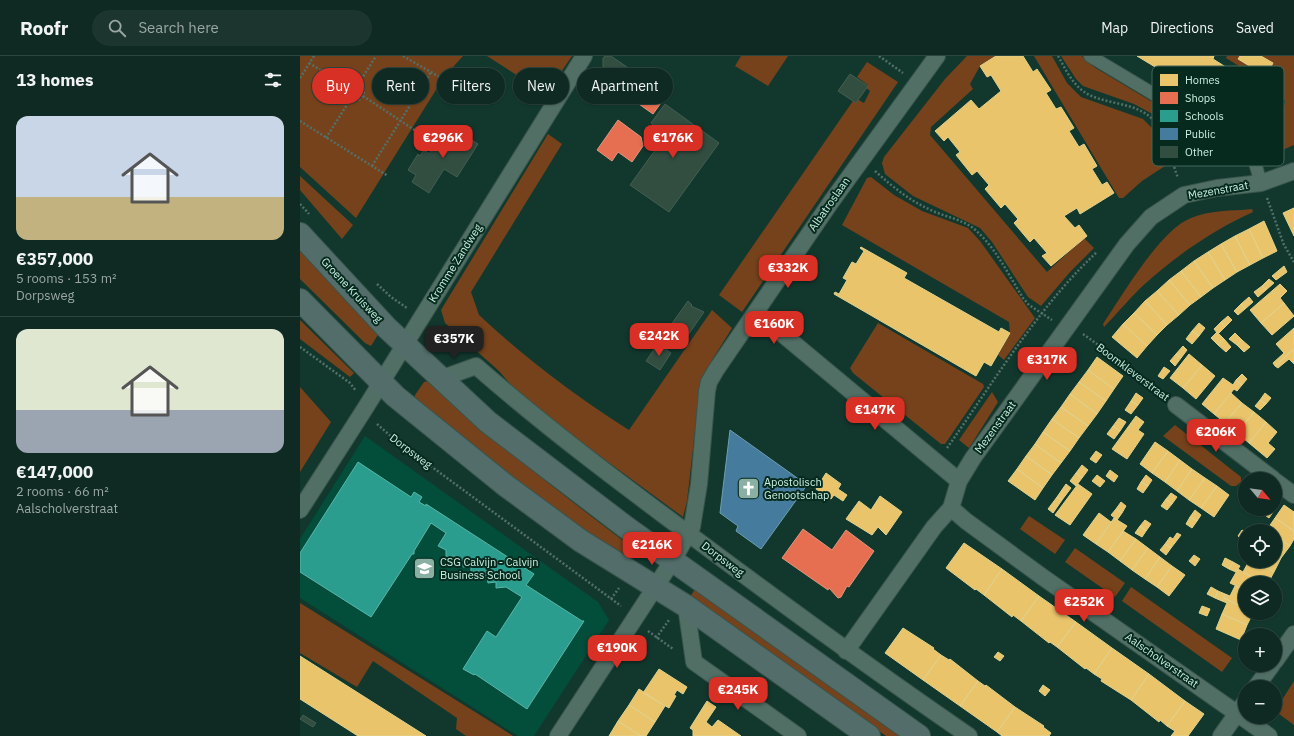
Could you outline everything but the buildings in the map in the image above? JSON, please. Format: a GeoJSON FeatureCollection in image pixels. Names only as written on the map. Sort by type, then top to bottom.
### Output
{"type":"FeatureCollection","features":[{"type":"Feature","properties":{"kind":"main road","name":"Groene Kruisweg"},"geometry":{"type":"LineString","coordinates":[[300,234],[386,327],[405,345]]}},
{"type":"Feature","properties":{"kind":"main road"},"geometry":{"type":"LineString","coordinates":[[300,300],[364,363],[381,383],[504,485],[581,541],[686,606],[869,736]]}},
{"type":"Feature","properties":{"kind":"main road"},"geometry":{"type":"LineString","coordinates":[[405,345],[471,408],[506,437],[673,560],[919,736]]}},
{"type":"Feature","properties":{"kind":"street","name":"Kromme Zandweg"},"geometry":{"type":"LineString","coordinates":[[300,510],[405,345],[584,56]]}},
{"type":"Feature","properties":{"kind":"street","name":"Albatroslaan"},"geometry":{"type":"LineString","coordinates":[[558,736],[673,560],[692,527],[699,484],[709,382],[861,159],[937,56]]}},
{"type":"Feature","properties":{"kind":"street"},"geometry":{"type":"LineString","coordinates":[[1090,56],[1152,93]]}},
{"type":"Feature","properties":{"kind":"street"},"geometry":{"type":"LineString","coordinates":[[1256,166],[1261,183]]}},
{"type":"Feature","properties":{"kind":"street","name":"Mezenstraat"},"geometry":{"type":"LineString","coordinates":[[846,651],[934,527],[951,508],[959,481],[973,458],[1127,244],[1141,228],[1158,211],[1184,196],[1217,188],[1261,183],[1294,171]]}},
{"type":"Feature","properties":{"kind":"street"},"geometry":{"type":"LineString","coordinates":[[756,312],[959,481]]}},
{"type":"Feature","properties":{"kind":"street"},"geometry":{"type":"LineString","coordinates":[[440,378],[476,366]]}},
{"type":"Feature","properties":{"kind":"street","name":"Dorpsweg"},"geometry":{"type":"LineString","coordinates":[[476,366],[551,430],[689,534],[846,651],[970,736]]}},
{"type":"Feature","properties":{"kind":"street","name":"Boomkleverstraat"},"geometry":{"type":"LineString","coordinates":[[1176,405],[1264,472]]}},
{"type":"Feature","properties":{"kind":"street","name":"Boomkleverstraat"},"geometry":{"type":"LineString","coordinates":[[1282,486],[1294,495]]}},
{"type":"Feature","properties":{"kind":"street","name":"Aalscholverstraat"},"geometry":{"type":"LineString","coordinates":[[951,508],[966,521],[1038,574],[1238,705]]}},
{"type":"Feature","properties":{"kind":"street"},"geometry":{"type":"LineString","coordinates":[[686,606],[694,662],[798,736]]}},
{"type":"Feature","properties":{"kind":"street"},"geometry":{"type":"LineString","coordinates":[[1282,651],[1294,634]]}},
{"type":"Feature","properties":{"kind":"street"},"geometry":{"type":"LineString","coordinates":[[1221,736],[1238,711]]}},
{"type":"Feature","properties":{"kind":"street","name":"Aalscholverstraat"},"geometry":{"type":"LineString","coordinates":[[1257,724],[1269,736]]}},
{"type":"Feature","properties":{"kind":"path"},"geometry":{"type":"LineString","coordinates":[[300,78],[314,56]]}},
{"type":"Feature","properties":{"kind":"path"},"geometry":{"type":"LineString","coordinates":[[364,75],[376,56]]}},
{"type":"Feature","properties":{"kind":"path"},"geometry":{"type":"LineString","coordinates":[[403,56],[437,76]]}},
{"type":"Feature","properties":{"kind":"path"},"geometry":{"type":"LineString","coordinates":[[879,56],[917,82]]}},
{"type":"Feature","properties":{"kind":"path"},"geometry":{"type":"LineString","coordinates":[[1058,56],[1071,78],[1083,91],[1090,95],[1119,103],[1142,112],[1152,120]]}},
{"type":"Feature","properties":{"kind":"path"},"geometry":{"type":"LineString","coordinates":[[309,63],[317,68]]}},
{"type":"Feature","properties":{"kind":"path"},"geometry":{"type":"LineString","coordinates":[[372,166],[431,72]]}},
{"type":"Feature","properties":{"kind":"path"},"geometry":{"type":"LineString","coordinates":[[364,97],[416,131]]}},
{"type":"Feature","properties":{"kind":"path"},"geometry":{"type":"LineString","coordinates":[[326,138],[347,104]]}},
{"type":"Feature","properties":{"kind":"path"},"geometry":{"type":"LineString","coordinates":[[300,121],[388,176]]}},
{"type":"Feature","properties":{"kind":"path","name":"Boomkleverstraat"},"geometry":{"type":"LineString","coordinates":[[861,159],[907,198],[934,212],[959,220],[972,228],[990,245],[1023,298],[1042,313],[1068,327],[1126,365],[1176,405]]}},
{"type":"Feature","properties":{"kind":"path"},"geometry":{"type":"LineString","coordinates":[[1174,166],[1184,196]]}},
{"type":"Feature","properties":{"kind":"path"},"geometry":{"type":"LineString","coordinates":[[1261,183],[1284,245],[1294,262]]}},
{"type":"Feature","properties":{"kind":"path"},"geometry":{"type":"LineString","coordinates":[[937,463],[1042,313],[1076,272],[1100,250]]}},
{"type":"Feature","properties":{"kind":"path"},"geometry":{"type":"LineString","coordinates":[[437,329],[476,366]]}},
{"type":"Feature","properties":{"kind":"path"},"geometry":{"type":"LineString","coordinates":[[300,346],[350,383]]}},
{"type":"Feature","properties":{"kind":"path","name":"Dorpsweg"},"geometry":{"type":"LineString","coordinates":[[378,424],[394,439],[618,604],[654,637],[694,662]]}},
{"type":"Feature","properties":{"kind":"shaded area"},"geometry":{"type":"Polygon","coordinates":[[[300,56],[463,56],[452,68],[437,68],[437,88],[429,101],[429,68],[372,68],[372,104],[427,104],[356,218],[300,167],[300,56]]]}},
{"type":"Feature","properties":{"kind":"shaded area"},"geometry":{"type":"Polygon","coordinates":[[[487,56],[572,56],[564,68],[513,68],[513,73],[487,56]]]}},
{"type":"Feature","properties":{"kind":"shaded area"},"geometry":{"type":"Polygon","coordinates":[[[741,56],[788,56],[768,86],[735,66],[741,56]]]}},
{"type":"Feature","properties":{"kind":"shaded area"},"geometry":{"type":"Polygon","coordinates":[[[967,56],[996,56],[980,66],[970,84],[973,89],[931,127],[930,135],[1047,272],[1084,238],[1094,248],[1070,272],[1041,306],[1028,297],[992,242],[980,228],[913,196],[885,174],[882,163],[884,157],[945,79],[967,56]]]}},
{"type":"Feature","properties":{"kind":"shaded area"},"geometry":{"type":"Polygon","coordinates":[[[1034,56],[1052,56],[1067,83],[1081,97],[1143,119],[1152,128],[1152,166],[1165,166],[1142,181],[1123,198],[1119,198],[1034,56]]]}},
{"type":"Feature","properties":{"kind":"shaded area"},"geometry":{"type":"Polygon","coordinates":[[[1061,56],[1082,56],[1094,67],[1152,102],[1152,114],[1134,104],[1083,86],[1076,79],[1061,56]]]}},
{"type":"Feature","properties":{"kind":"shaded area"},"geometry":{"type":"Polygon","coordinates":[[[1227,56],[1294,56],[1294,145],[1284,149],[1284,66],[1239,66],[1226,58],[1227,56]]]}},
{"type":"Feature","properties":{"kind":"shaded area"},"geometry":{"type":"Polygon","coordinates":[[[867,62],[898,82],[742,312],[719,295],[855,98],[864,103],[870,91],[865,87],[868,85],[857,77],[867,62]]]}},
{"type":"Feature","properties":{"kind":"shaded area"},"geometry":{"type":"Polygon","coordinates":[[[548,134],[562,144],[471,292],[479,315],[551,376],[589,404],[629,430],[712,310],[732,328],[701,378],[687,501],[683,517],[525,401],[499,371],[445,323],[441,310],[548,134]]]}},
{"type":"Feature","properties":{"kind":"shaded area"},"geometry":{"type":"Polygon","coordinates":[[[300,176],[353,225],[342,239],[300,190],[300,176]]]}},
{"type":"Feature","properties":{"kind":"shaded area"},"geometry":{"type":"Polygon","coordinates":[[[871,177],[894,195],[922,211],[968,228],[980,241],[1035,318],[1004,360],[998,355],[1010,333],[1009,322],[842,225],[867,178],[871,177]]]}},
{"type":"Feature","properties":{"kind":"shaded area"},"geometry":{"type":"Polygon","coordinates":[[[1252,209],[1253,212],[1225,226],[1170,262],[1140,288],[1104,327],[1103,324],[1142,265],[1167,236],[1179,225],[1198,215],[1221,211],[1252,209]]]}},
{"type":"Feature","properties":{"kind":"shaded area"},"geometry":{"type":"Polygon","coordinates":[[[300,250],[379,333],[371,346],[365,343],[300,279],[300,250]]]}},
{"type":"Feature","properties":{"kind":"shaded area"},"geometry":{"type":"Polygon","coordinates":[[[300,320],[354,373],[350,377],[300,339],[300,320]]]}},
{"type":"Feature","properties":{"kind":"shaded area"},"geometry":{"type":"Polygon","coordinates":[[[878,323],[983,384],[984,387],[945,444],[941,444],[853,373],[850,368],[878,323]]]}},
{"type":"Feature","properties":{"kind":"shaded area"},"geometry":{"type":"Polygon","coordinates":[[[429,381],[504,447],[634,549],[627,559],[519,482],[415,400],[415,395],[424,382],[429,381]]]}},
{"type":"Feature","properties":{"kind":"shaded area"},"geometry":{"type":"Polygon","coordinates":[[[300,387],[331,422],[300,472],[300,387]]]}},
{"type":"Feature","properties":{"kind":"shaded area"},"geometry":{"type":"Polygon","coordinates":[[[992,392],[998,402],[969,448],[959,440],[992,392]]]}},
{"type":"Feature","properties":{"kind":"shaded area"},"geometry":{"type":"Polygon","coordinates":[[[1175,425],[1238,475],[1238,484],[1231,486],[1163,436],[1175,425]]]}},
{"type":"Feature","properties":{"kind":"shaded area","name":"CSG Calvijn - Calvijn Business School"},"geometry":{"type":"Polygon","coordinates":[[[365,436],[598,602],[609,620],[534,736],[518,736],[300,598],[300,539],[365,436]]]}},
{"type":"Feature","properties":{"kind":"shaded area"},"geometry":{"type":"Polygon","coordinates":[[[1029,516],[1065,540],[1055,554],[1020,529],[1029,516]]]}},
{"type":"Feature","properties":{"kind":"shaded area"},"geometry":{"type":"Polygon","coordinates":[[[1075,548],[1125,583],[1115,597],[1065,562],[1075,548]]]}},
{"type":"Feature","properties":{"kind":"shaded area"},"geometry":{"type":"Polygon","coordinates":[[[1131,587],[1232,658],[1222,672],[1122,601],[1131,587]]]}},
{"type":"Feature","properties":{"kind":"shaded area"},"geometry":{"type":"Polygon","coordinates":[[[695,589],[900,736],[886,736],[690,597],[695,589]]]}},
{"type":"Feature","properties":{"kind":"shaded area"},"geometry":{"type":"Polygon","coordinates":[[[300,603],[513,736],[466,736],[456,729],[457,718],[373,661],[357,687],[300,653],[300,603]]]}},
{"type":"Feature","properties":{"kind":"shaded area"},"geometry":{"type":"Polygon","coordinates":[[[1294,681],[1294,725],[1282,716],[1282,700],[1294,681]]]}},
{"type":"Feature","properties":{"kind":"place","name":"Apostolisch Genootschap"},"geometry":{"type":"Point","coordinates":[749,488]}},
{"type":"Feature","properties":{"kind":"place","name":"CSG Calvijn - Calvijn Business School"},"geometry":{"type":"Point","coordinates":[425,568]}}]}
